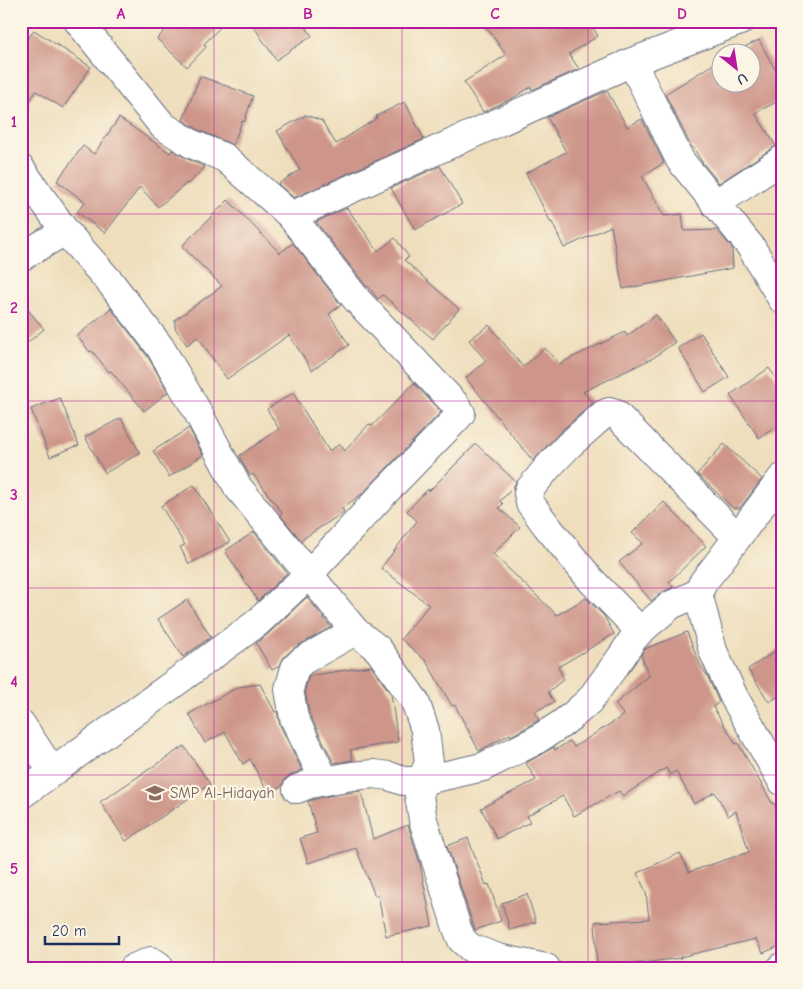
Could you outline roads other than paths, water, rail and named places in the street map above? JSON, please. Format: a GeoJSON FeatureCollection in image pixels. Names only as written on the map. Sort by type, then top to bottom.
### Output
{"type":"FeatureCollection","features":[{"type":"Feature","properties":{"kind":"street"},"geometry":{"type":"LineString","coordinates":[[21,795],[257,623],[309,574],[461,413],[455,404],[358,300],[290,216],[225,158],[192,144],[163,126],[78,21]]}},
{"type":"Feature","properties":{"kind":"street"},"geometry":{"type":"LineString","coordinates":[[290,216],[632,62],[740,21]]}},
{"type":"Feature","properties":{"kind":"street"},"geometry":{"type":"LineString","coordinates":[[632,62],[680,160],[751,247],[782,299]]}},
{"type":"Feature","properties":{"kind":"street"},"geometry":{"type":"LineString","coordinates":[[715,204],[782,160]]}},
{"type":"Feature","properties":{"kind":"street"},"geometry":{"type":"LineString","coordinates":[[21,169],[65,232],[110,282],[160,347],[237,486],[354,631],[378,649],[415,702],[425,730],[429,762],[421,781],[419,796],[423,820],[462,940],[471,948],[498,958],[546,968]]}},
{"type":"Feature","properties":{"kind":"street"},"geometry":{"type":"LineString","coordinates":[[21,257],[65,232]]}},
{"type":"Feature","properties":{"kind":"street"},"geometry":{"type":"LineString","coordinates":[[640,630],[591,580],[530,503],[529,490],[569,445],[604,414],[609,412],[616,414],[737,537]]}},
{"type":"Feature","properties":{"kind":"street"},"geometry":{"type":"LineString","coordinates":[[782,478],[704,581],[698,594],[713,651],[734,697],[782,781]]}},
{"type":"Feature","properties":{"kind":"street"},"geometry":{"type":"LineString","coordinates":[[297,789],[325,781],[374,774],[389,776],[403,781],[421,781],[483,767],[534,742],[560,726],[588,701],[640,630],[671,605],[698,594]]}},
{"type":"Feature","properties":{"kind":"street"},"geometry":{"type":"LineString","coordinates":[[325,781],[294,718],[289,689],[295,668],[302,661],[354,631]]}},
{"type":"Feature","properties":{"kind":"street"},"geometry":{"type":"LineString","coordinates":[[21,724],[52,771]]}},
{"type":"Feature","properties":{"kind":"street"},"geometry":{"type":"LineString","coordinates":[[134,968],[151,961],[160,968]]}},
{"type":"Feature","properties":{"kind":"place","name":"SMP Al-Hidayah"},"geometry":{"type":"Point","coordinates":[155,793]}}]}
